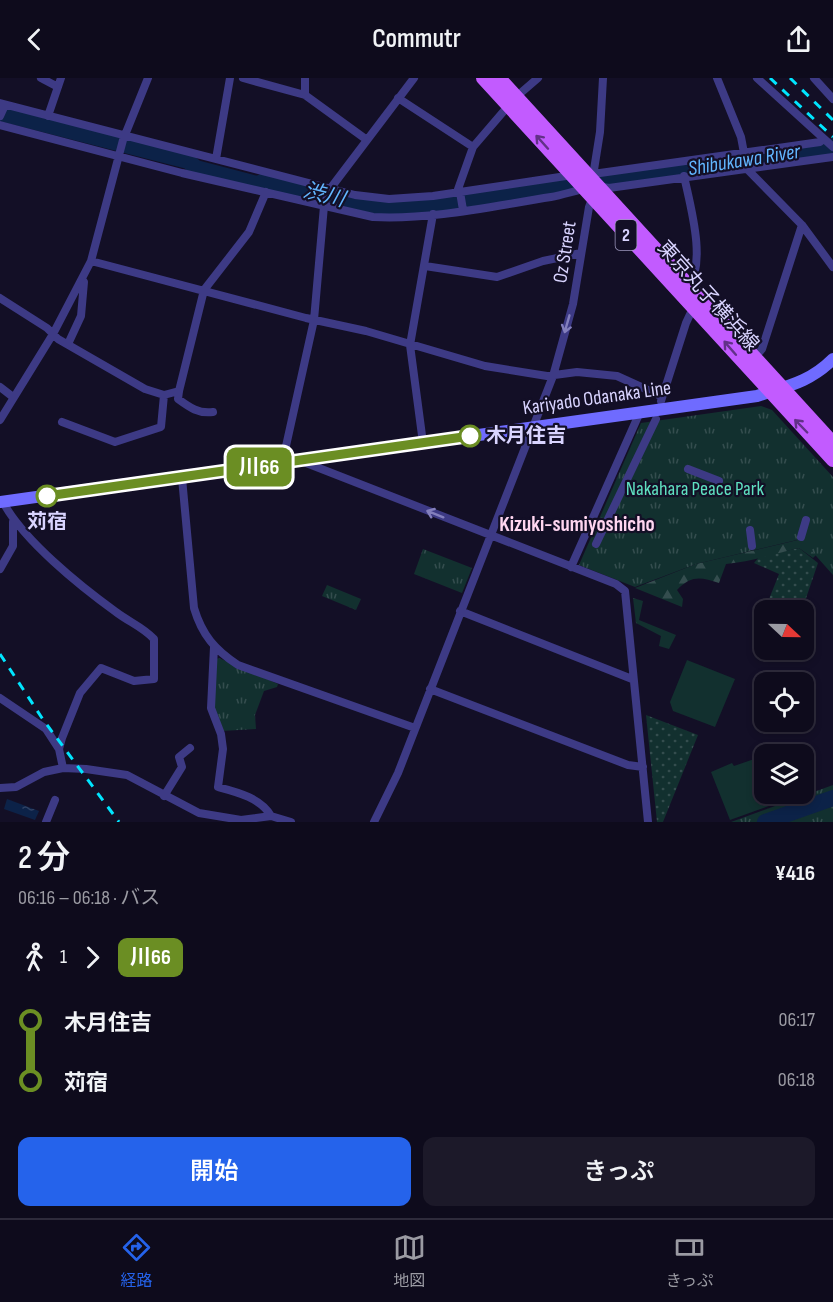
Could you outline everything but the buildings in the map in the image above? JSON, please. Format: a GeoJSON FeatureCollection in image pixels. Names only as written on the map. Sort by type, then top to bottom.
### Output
{"type":"FeatureCollection","features":[{"type":"Feature","properties":{"kind":"main road","name":"東京丸子横浜線"},"geometry":{"type":"LineString","coordinates":[[490,79],[590,184],[751,362],[768,392],[833,460]]}},
{"type":"Feature","properties":{"kind":"main road","name":"東京丸子横浜線"},"geometry":{"type":"LineString","coordinates":[[512,102],[571,175],[590,184]]}},
{"type":"Feature","properties":{"kind":"main road","name":"東京丸子横浜線"},"geometry":{"type":"LineString","coordinates":[[685,291],[693,308],[782,388]]}},
{"type":"Feature","properties":{"kind":"main road","name":"2"},"geometry":{"type":"LineString","coordinates":[[782,388],[833,443]]}},
{"type":"Feature","properties":{"kind":"street"},"geometry":{"type":"LineString","coordinates":[[40,78],[60,82],[48,116]]}},
{"type":"Feature","properties":{"kind":"street"},"geometry":{"type":"LineString","coordinates":[[0,420],[53,334],[91,261],[124,137],[148,78]]}},
{"type":"Feature","properties":{"kind":"street"},"geometry":{"type":"LineString","coordinates":[[216,159],[230,78]]}},
{"type":"Feature","properties":{"kind":"street"},"geometry":{"type":"LineString","coordinates":[[243,78],[305,95],[367,140]]}},
{"type":"Feature","properties":{"kind":"street"},"geometry":{"type":"LineString","coordinates":[[305,78],[305,95]]}},
{"type":"Feature","properties":{"kind":"street"},"geometry":{"type":"LineString","coordinates":[[282,464],[314,320],[324,206],[330,189],[414,78]]}},
{"type":"Feature","properties":{"kind":"street"},"geometry":{"type":"LineString","coordinates":[[463,210],[458,192],[473,147],[512,102],[538,78]]}},
{"type":"Feature","properties":{"kind":"street","name":"Oz Street"},"geometry":{"type":"LineString","coordinates":[[374,822],[398,773],[531,427],[553,376],[573,304],[582,253],[590,184],[600,132],[603,78]]}},
{"type":"Feature","properties":{"kind":"street"},"geometry":{"type":"LineString","coordinates":[[717,78],[741,137],[747,169],[802,225],[833,267]]}},
{"type":"Feature","properties":{"kind":"street"},"geometry":{"type":"LineString","coordinates":[[757,78],[833,147]]}},
{"type":"Feature","properties":{"kind":"street"},"geometry":{"type":"LineString","coordinates":[[814,78],[833,99]]}},
{"type":"Feature","properties":{"kind":"street"},"geometry":{"type":"LineString","coordinates":[[398,99],[473,147]]}},
{"type":"Feature","properties":{"kind":"street"},"geometry":{"type":"LineString","coordinates":[[2,108],[48,116],[355,195],[389,199],[458,192],[571,175]]}},
{"type":"Feature","properties":{"kind":"street"},"geometry":{"type":"LineString","coordinates":[[0,125],[373,218],[401,219],[463,210],[745,152],[820,142],[824,139]]}},
{"type":"Feature","properties":{"kind":"street"},"geometry":{"type":"LineString","coordinates":[[590,184],[609,188],[833,157]]}},
{"type":"Feature","properties":{"kind":"street"},"geometry":{"type":"LineString","coordinates":[[684,176],[694,213],[695,234],[694,275],[685,291]]}},
{"type":"Feature","properties":{"kind":"street"},"geometry":{"type":"LineString","coordinates":[[213,412],[188,407],[178,399],[179,391],[204,290],[249,232],[266,192]]}},
{"type":"Feature","properties":{"kind":"street"},"geometry":{"type":"LineString","coordinates":[[423,443],[410,345],[433,214]]}},
{"type":"Feature","properties":{"kind":"street"},"geometry":{"type":"LineString","coordinates":[[751,362],[762,349],[802,225]]}},
{"type":"Feature","properties":{"kind":"street"},"geometry":{"type":"LineString","coordinates":[[425,266],[498,277],[543,261],[582,253]]}},
{"type":"Feature","properties":{"kind":"street"},"geometry":{"type":"LineString","coordinates":[[91,261],[314,320],[366,331],[485,366],[553,376],[577,372],[617,376],[659,408]]}},
{"type":"Feature","properties":{"kind":"street"},"geometry":{"type":"LineString","coordinates":[[68,344],[81,316],[84,282],[81,279]]}},
{"type":"Feature","properties":{"kind":"street"},"geometry":{"type":"LineString","coordinates":[[0,298],[68,344],[145,389],[164,395],[179,391]]}},
{"type":"Feature","properties":{"kind":"street"},"geometry":{"type":"LineString","coordinates":[[596,544],[659,408],[693,308]]}},
{"type":"Feature","properties":{"kind":"street","name":"Kariyado Odanaka Line"},"geometry":{"type":"LineString","coordinates":[[1,502],[721,401],[782,388],[818,374],[833,359]]}},
{"type":"Feature","properties":{"kind":"street"},"geometry":{"type":"LineString","coordinates":[[0,387],[13,397]]}},
{"type":"Feature","properties":{"kind":"street"},"geometry":{"type":"LineString","coordinates":[[62,422],[115,442],[161,427],[164,395]]}},
{"type":"Feature","properties":{"kind":"street"},"geometry":{"type":"LineString","coordinates":[[571,567],[640,411]]}},
{"type":"Feature","properties":{"kind":"street"},"geometry":{"type":"LineString","coordinates":[[299,460],[571,567],[596,572],[625,591],[648,822]]}},
{"type":"Feature","properties":{"kind":"street"},"geometry":{"type":"LineString","coordinates":[[688,469],[719,481]]}},
{"type":"Feature","properties":{"kind":"street"},"geometry":{"type":"LineString","coordinates":[[182,478],[194,608],[200,626],[214,647],[238,665],[415,728]]}},
{"type":"Feature","properties":{"kind":"street"},"geometry":{"type":"LineString","coordinates":[[1,502],[13,522],[81,584],[154,639],[154,679],[134,681],[101,668],[80,693],[59,749]]}},
{"type":"Feature","properties":{"kind":"street"},"geometry":{"type":"LineString","coordinates":[[801,537],[806,520]]}},
{"type":"Feature","properties":{"kind":"street"},"geometry":{"type":"LineString","coordinates":[[0,569],[13,546],[13,522]]}},
{"type":"Feature","properties":{"kind":"street"},"geometry":{"type":"LineString","coordinates":[[750,530],[752,546]]}},
{"type":"Feature","properties":{"kind":"street"},"geometry":{"type":"LineString","coordinates":[[460,611],[632,679]]}},
{"type":"Feature","properties":{"kind":"street"},"geometry":{"type":"LineString","coordinates":[[214,647],[211,708],[221,734],[223,750],[218,787],[254,800],[271,816]]}},
{"type":"Feature","properties":{"kind":"street"},"geometry":{"type":"LineString","coordinates":[[430,689],[635,768],[643,768]]}},
{"type":"Feature","properties":{"kind":"street"},"geometry":{"type":"LineString","coordinates":[[0,698],[46,729],[59,749],[63,768]]}},
{"type":"Feature","properties":{"kind":"street"},"geometry":{"type":"LineString","coordinates":[[164,796],[182,767],[179,757],[190,748]]}},
{"type":"Feature","properties":{"kind":"street"},"geometry":{"type":"LineString","coordinates":[[0,788],[16,787],[44,772],[63,768],[127,775],[199,813],[222,819],[271,816],[291,822]]}},
{"type":"Feature","properties":{"kind":"street"},"geometry":{"type":"LineString","coordinates":[[46,822],[56,800]]}},
{"type":"Feature","properties":{"kind":"green space","name":"Nakahara Peace Park"},"geometry":{"type":"Polygon","coordinates":[[[761,406],[772,410],[833,477],[833,575],[801,539],[696,564],[635,587],[579,565],[641,423],[761,406]]]}},
{"type":"Feature","properties":{"kind":"green space"},"geometry":{"type":"Polygon","coordinates":[[[802,539],[816,555],[813,558],[799,548],[753,560],[726,564],[719,583],[707,579],[696,579],[682,585],[677,590],[683,599],[682,607],[635,588],[696,564],[802,539]]]}},
{"type":"Feature","properties":{"kind":"green space"},"geometry":{"type":"Polygon","coordinates":[[[799,548],[818,563],[805,600],[769,600],[779,574],[754,563],[759,557],[799,548]]]}},
{"type":"Feature","properties":{"kind":"green space"},"geometry":{"type":"Polygon","coordinates":[[[423,549],[472,568],[462,593],[414,574],[423,549]]]}},
{"type":"Feature","properties":{"kind":"green space"},"geometry":{"type":"Polygon","coordinates":[[[327,585],[361,599],[356,610],[322,596],[327,585]]]}},
{"type":"Feature","properties":{"kind":"green space"},"geometry":{"type":"Polygon","coordinates":[[[633,598],[643,601],[639,620],[676,635],[669,649],[659,646],[661,636],[636,623],[633,598]]]}},
{"type":"Feature","properties":{"kind":"green space"},"geometry":{"type":"Polygon","coordinates":[[[219,658],[278,684],[277,687],[264,691],[255,715],[256,729],[222,731],[215,710],[214,660],[219,658]]]}},
{"type":"Feature","properties":{"kind":"green space"},"geometry":{"type":"Polygon","coordinates":[[[687,660],[735,679],[715,727],[673,711],[670,702],[687,660]]]}},
{"type":"Feature","properties":{"kind":"green space"},"geometry":{"type":"Polygon","coordinates":[[[646,715],[698,735],[663,822],[657,822],[646,715]]]}},
{"type":"Feature","properties":{"kind":"green space"},"geometry":{"type":"Polygon","coordinates":[[[754,759],[754,804],[774,804],[730,820],[711,772],[732,763],[734,766],[754,759]]]}},
{"type":"Feature","properties":{"kind":"green space"},"geometry":{"type":"Polygon","coordinates":[[[833,785],[833,822],[731,822],[781,804],[814,804],[814,792],[833,785]]]}},
{"type":"Feature","properties":{"kind":"water"},"geometry":{"type":"Polygon","coordinates":[[[7,799],[39,811],[35,820],[4,809],[7,799]]]}},
{"type":"Feature","properties":{"kind":"waterway","name":"渋川"},"geometry":{"type":"LineString","coordinates":[[0,113],[188,161],[196,168],[257,184],[265,181],[378,208],[417,209],[833,146]]}},
{"type":"Feature","properties":{"kind":"waterway"},"geometry":{"type":"LineString","coordinates":[[765,822],[833,798]]}},
{"type":"Feature","properties":{"kind":"railway"},"geometry":{"type":"LineString","coordinates":[[770,78],[833,137]]}},
{"type":"Feature","properties":{"kind":"railway"},"geometry":{"type":"LineString","coordinates":[[790,78],[833,120]]}},
{"type":"Feature","properties":{"kind":"railway"},"geometry":{"type":"LineString","coordinates":[[0,654],[42,718],[119,822]]}},
{"type":"Feature","properties":{"kind":"bus line","name":"川66"},"geometry":{"type":"LineString","coordinates":[[47,496],[470,436]]}},
{"type":"Feature","properties":{"kind":"place","name":"木月住吉"},"geometry":{"type":"Point","coordinates":[470,436]}},
{"type":"Feature","properties":{"kind":"place","name":"苅宿"},"geometry":{"type":"Point","coordinates":[47,496]}},
{"type":"Feature","properties":{"kind":"district","name":"Kizuki-sumiyoshicho"},"geometry":{"type":"Point","coordinates":[577,524]}},
{"type":"Feature","properties":{"kind":"water label","name":"Shibukawa River"},"geometry":{"type":"Point","coordinates":[744,160]}}]}
